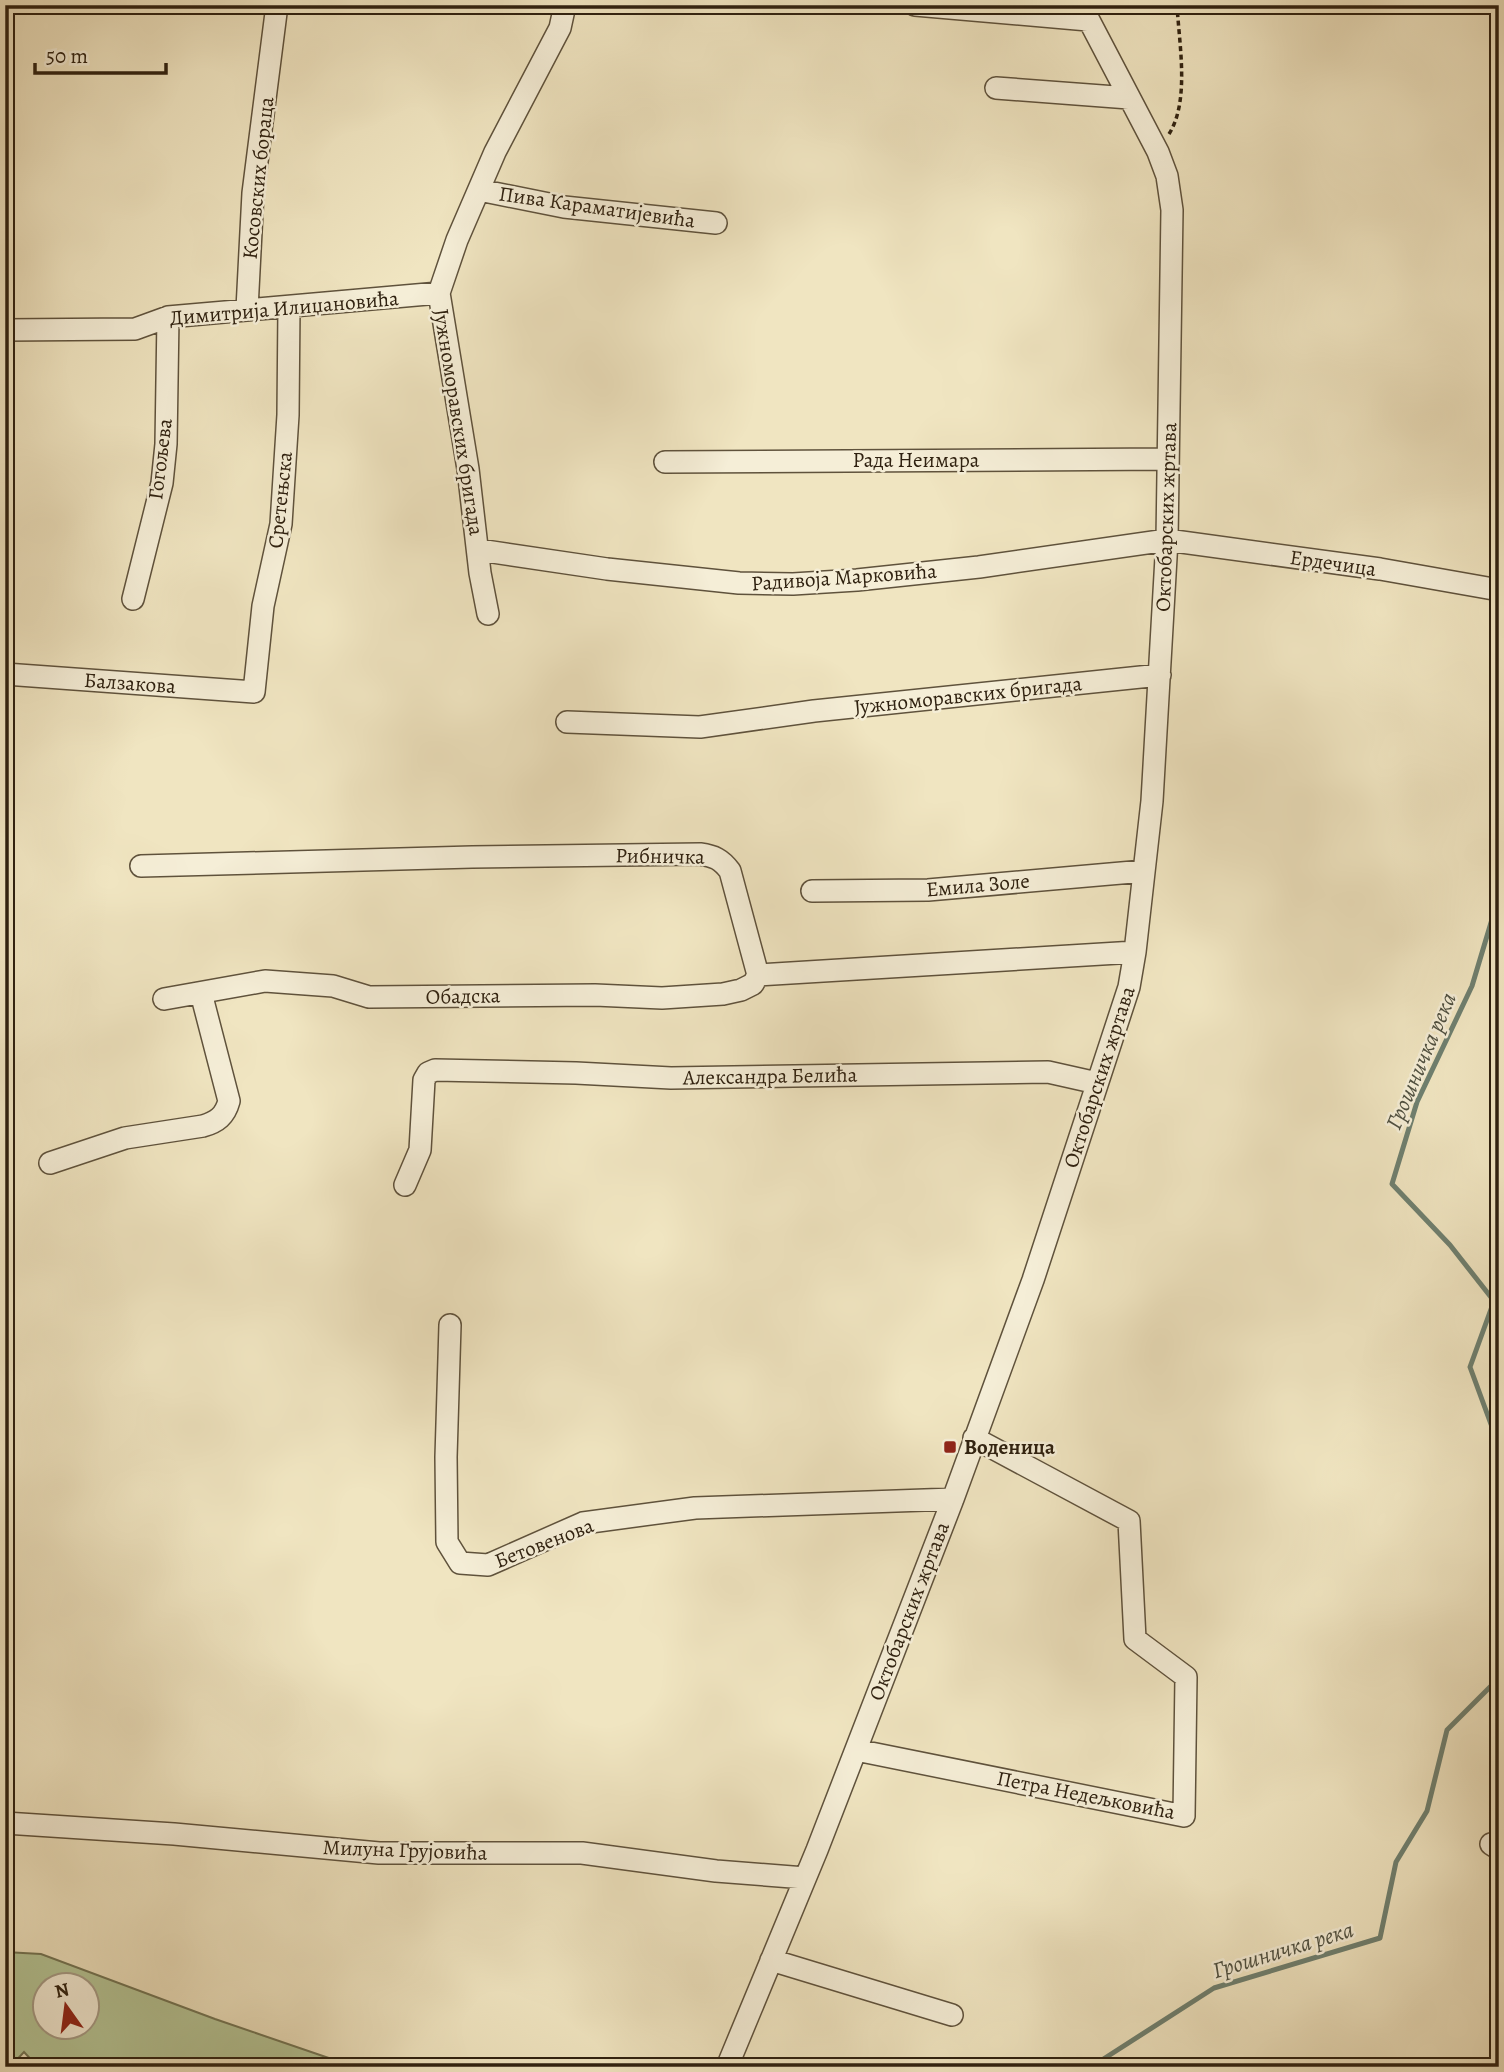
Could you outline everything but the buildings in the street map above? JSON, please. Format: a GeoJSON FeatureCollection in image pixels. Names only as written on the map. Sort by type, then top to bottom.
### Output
{"type":"FeatureCollection","features":[{"type":"Feature","properties":{"kind":"street","name":"Косовских бораца"},"geometry":{"type":"LineString","coordinates":[[247,309],[253,193],[277,5]]}},
{"type":"Feature","properties":{"kind":"street","name":"Јужноморавских бригада"},"geometry":{"type":"LineString","coordinates":[[488,614],[439,293],[457,240],[524,93],[559,28],[565,5]]}},
{"type":"Feature","properties":{"kind":"street"},"geometry":{"type":"LineString","coordinates":[[915,5],[1084,12]]}},
{"type":"Feature","properties":{"kind":"street","name":"Октобарских жртава"},"geometry":{"type":"LineString","coordinates":[[727,2067],[856,1750],[953,1499],[1033,1280],[1125,1003],[1135,952],[1152,801],[1167,540],[1172,210],[1167,176],[1158,152],[1084,12]]}},
{"type":"Feature","properties":{"kind":"street"},"geometry":{"type":"LineString","coordinates":[[996,88],[1129,98]]}},
{"type":"Feature","properties":{"kind":"street","name":"Пива Караматијевића"},"geometry":{"type":"LineString","coordinates":[[479,190],[564,207],[716,223]]}},
{"type":"Feature","properties":{"kind":"street","name":"Димитрија Илиџановића"},"geometry":{"type":"LineString","coordinates":[[5,330],[135,329],[168,317],[439,293]]}},
{"type":"Feature","properties":{"kind":"street","name":"Сретењска"},"geometry":{"type":"LineString","coordinates":[[254,692],[263,606],[281,524],[288,415],[289,307]]}},
{"type":"Feature","properties":{"kind":"street","name":"Гогољева"},"geometry":{"type":"LineString","coordinates":[[133,599],[162,483],[166,444],[168,317]]}},
{"type":"Feature","properties":{"kind":"street","name":"Рада Неимара"},"geometry":{"type":"LineString","coordinates":[[665,461],[1168,459]]}},
{"type":"Feature","properties":{"kind":"street","name":"Радивоја Марковића"},"geometry":{"type":"LineString","coordinates":[[479,550],[607,569],[726,582],[793,584],[979,567],[1167,540]]}},
{"type":"Feature","properties":{"kind":"street","name":"Ердечица"},"geometry":{"type":"LineString","coordinates":[[1167,540],[1380,569],[1499,590]]}},
{"type":"Feature","properties":{"kind":"street","name":"Балзакова"},"geometry":{"type":"LineString","coordinates":[[5,674],[254,692]]}},
{"type":"Feature","properties":{"kind":"street","name":"Јужноморавских бригада"},"geometry":{"type":"LineString","coordinates":[[567,722],[700,727],[827,710],[1160,675]]}},
{"type":"Feature","properties":{"kind":"street","name":"Рибничка"},"geometry":{"type":"LineString","coordinates":[[141,866],[641,854],[714,856],[723,861],[730,871],[758,975]]}},
{"type":"Feature","properties":{"kind":"street","name":"Емила Золе"},"geometry":{"type":"LineString","coordinates":[[812,891],[928,890],[1144,871]]}},
{"type":"Feature","properties":{"kind":"street"},"geometry":{"type":"LineString","coordinates":[[758,975],[1135,952]]}},
{"type":"Feature","properties":{"kind":"street","name":"Обадска"},"geometry":{"type":"LineString","coordinates":[[164,999],[265,981],[333,986],[369,997],[595,995],[662,998],[723,994],[741,990],[752,984],[758,975]]}},
{"type":"Feature","properties":{"kind":"street"},"geometry":{"type":"LineString","coordinates":[[50,1163],[125,1138],[203,1126],[222,1117],[229,1101],[201,993]]}},
{"type":"Feature","properties":{"kind":"street","name":"Александра Белића"},"geometry":{"type":"LineString","coordinates":[[405,1185],[420,1150],[424,1080],[428,1073],[442,1069],[671,1078],[1048,1072],[1097,1083]]}},
{"type":"Feature","properties":{"kind":"street","name":"Бетовенова"},"geometry":{"type":"LineString","coordinates":[[450,1325],[446,1457],[447,1542],[460,1563],[488,1565],[583,1523],[683,1509],[953,1499]]}},
{"type":"Feature","properties":{"kind":"street","name":"Петра Недељковића"},"geometry":{"type":"LineString","coordinates":[[856,1750],[1184,1816],[1186,1677],[1135,1639],[1129,1521],[974,1438]]}},
{"type":"Feature","properties":{"kind":"street","name":"Милуна Грујовића"},"geometry":{"type":"LineString","coordinates":[[5,1824],[174,1834],[379,1853],[582,1853],[716,1871],[805,1878]]}},
{"type":"Feature","properties":{"kind":"street"},"geometry":{"type":"LineString","coordinates":[[771,1960],[952,2015]]}},
{"type":"Feature","properties":{"kind":"path"},"geometry":{"type":"LineString","coordinates":[[1158,152],[1175,125],[1181,92],[1177,5]]}},
{"type":"Feature","properties":{"kind":"green space"},"geometry":{"type":"Polygon","coordinates":[[[5,1952],[41,1954],[84,1970],[32,1970],[32,2040],[102,2040],[102,1977],[355,2067],[38,2067],[24,2052],[10,2067],[5,2067],[5,1952]]]}},
{"type":"Feature","properties":{"kind":"waterway","name":"Грошничка река"},"geometry":{"type":"LineString","coordinates":[[1499,896],[1472,986],[1417,1102],[1392,1184],[1450,1245],[1494,1301],[1470,1367],[1499,1446]]}},
{"type":"Feature","properties":{"kind":"waterway","name":"Грошничка река"},"geometry":{"type":"LineString","coordinates":[[1091,2067],[1214,1988],[1380,1938],[1396,1862],[1427,1811],[1447,1730],[1499,1678]]}},
{"type":"Feature","properties":{"kind":"place","name":"Воденица"},"geometry":{"type":"Point","coordinates":[950,1447]}}]}
